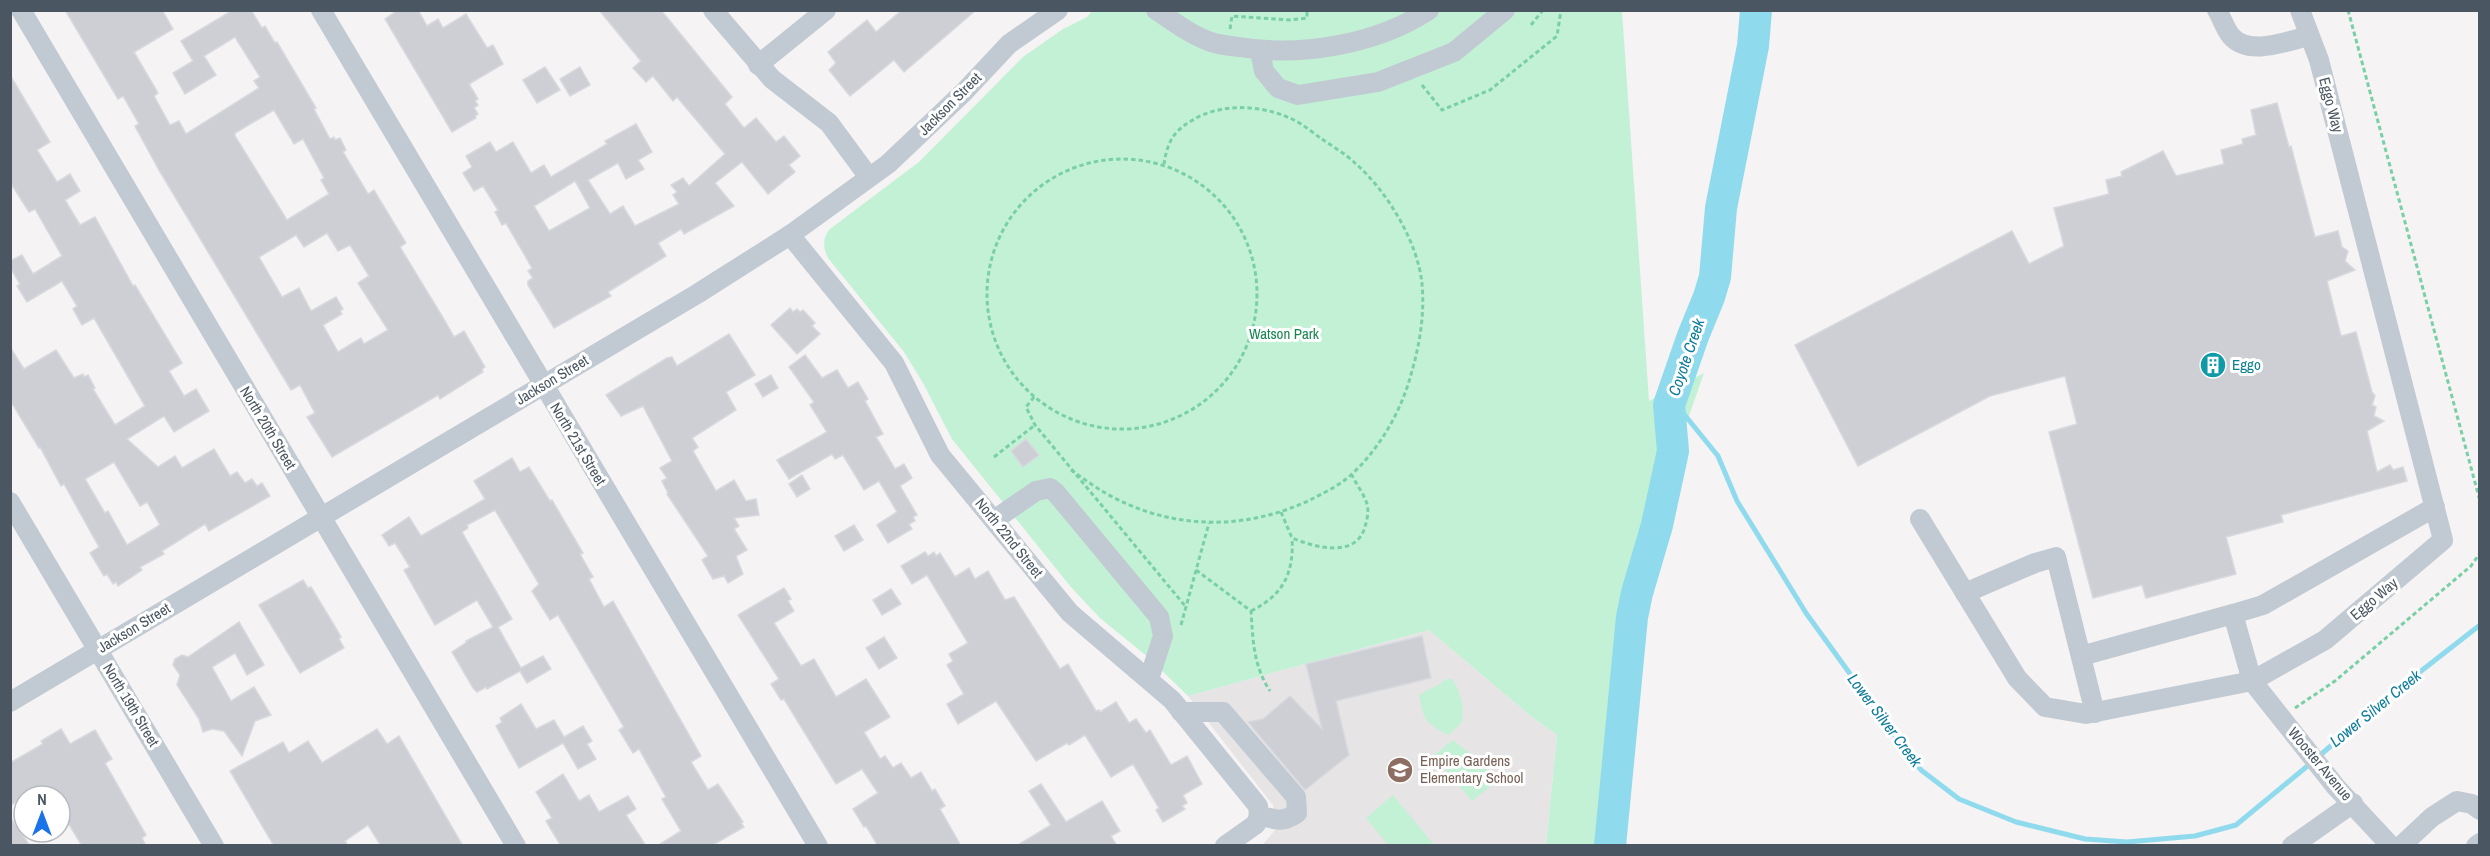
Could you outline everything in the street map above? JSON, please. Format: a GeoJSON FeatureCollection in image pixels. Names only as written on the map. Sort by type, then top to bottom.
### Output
{"type":"FeatureCollection","features":[{"type":"Feature","properties":{"kind":"street","name":"North 20th Street"},"geometry":{"type":"LineString","coordinates":[[21,10],[516,846]]}},
{"type":"Feature","properties":{"kind":"street","name":"North 21st Street"},"geometry":{"type":"LineString","coordinates":[[321,10],[818,846]]}},
{"type":"Feature","properties":{"kind":"street"},"geometry":{"type":"LineString","coordinates":[[712,10],[758,65],[781,88],[807,104],[829,123],[868,176]]}},
{"type":"Feature","properties":{"kind":"street"},"geometry":{"type":"LineString","coordinates":[[758,65],[826,10]]}},
{"type":"Feature","properties":{"kind":"street","name":"Jackson Street"},"geometry":{"type":"LineString","coordinates":[[10,702],[697,294],[790,235],[868,176],[888,164],[920,135],[1009,44],[1058,10]]}},
{"type":"Feature","properties":{"kind":"street"},"geometry":{"type":"LineString","coordinates":[[1156,10],[1183,29],[1213,43],[1260,51],[1347,44],[1386,31],[1428,10]]}},
{"type":"Feature","properties":{"kind":"street"},"geometry":{"type":"LineString","coordinates":[[1260,51],[1263,71],[1278,88],[1298,95],[1378,82],[1454,52],[1505,10]]}},
{"type":"Feature","properties":{"kind":"street"},"geometry":{"type":"LineString","coordinates":[[2217,10],[2232,37],[2248,45],[2271,45],[2309,36]]}},
{"type":"Feature","properties":{"kind":"street","name":"Eggo Way"},"geometry":{"type":"LineString","coordinates":[[1920,519],[2017,678],[2045,707],[2086,714],[2252,681],[2325,640],[2444,540],[2319,60],[2300,10]]}},
{"type":"Feature","properties":{"kind":"street","name":"North 22nd Street"},"geometry":{"type":"LineString","coordinates":[[790,235],[894,363],[940,455],[1070,613],[1172,700],[1258,806],[1259,815]]}},
{"type":"Feature","properties":{"kind":"street"},"geometry":{"type":"LineString","coordinates":[[994,520],[1036,491],[1050,488],[1056,493],[1159,617],[1163,636],[1149,679]]}},
{"type":"Feature","properties":{"kind":"street","name":"North 19th Street"},"geometry":{"type":"LineString","coordinates":[[10,502],[214,846]]}},
{"type":"Feature","properties":{"kind":"street"},"geometry":{"type":"LineString","coordinates":[[2081,657],[2263,605],[2435,507]]}},
{"type":"Feature","properties":{"kind":"street"},"geometry":{"type":"LineString","coordinates":[[1965,593],[2035,563],[2056,558],[2095,712]]}},
{"type":"Feature","properties":{"kind":"street"},"geometry":{"type":"LineString","coordinates":[[2233,614],[2252,681]]}},
{"type":"Feature","properties":{"kind":"street","name":"Wooster Avenue"},"geometry":{"type":"LineString","coordinates":[[2252,681],[2336,787],[2391,846]]}},
{"type":"Feature","properties":{"kind":"street"},"geometry":{"type":"LineString","coordinates":[[1181,712],[1223,712],[1296,797],[1297,813],[1288,820],[1278,821],[1259,815],[1256,824],[1225,846]]}},
{"type":"Feature","properties":{"kind":"street"},"geometry":{"type":"LineString","coordinates":[[2401,846],[2432,817],[2457,801],[2472,804],[2480,810]]}},
{"type":"Feature","properties":{"kind":"street"},"geometry":{"type":"LineString","coordinates":[[2292,846],[2353,803]]}},
{"type":"Feature","properties":{"kind":"path"},"geometry":{"type":"LineString","coordinates":[[1230,34],[1233,10]]}},
{"type":"Feature","properties":{"kind":"path"},"geometry":{"type":"LineString","coordinates":[[1232,16],[1289,20],[1307,18],[1307,10]]}},
{"type":"Feature","properties":{"kind":"path"},"geometry":{"type":"LineString","coordinates":[[1531,25],[1543,10]]}},
{"type":"Feature","properties":{"kind":"path"},"geometry":{"type":"LineString","coordinates":[[1411,70],[1442,110],[1490,90],[1557,36],[1561,10]]}},
{"type":"Feature","properties":{"kind":"path"},"geometry":{"type":"LineString","coordinates":[[2348,10],[2480,501]]}},
{"type":"Feature","properties":{"kind":"path"},"geometry":{"type":"LineString","coordinates":[[1071,470],[1125,503],[1150,513],[1209,523],[1252,520],[1281,512],[1331,489],[1352,475],[1392,421],[1407,391],[1417,357],[1422,324],[1422,283],[1412,246],[1397,214],[1375,182],[1354,162],[1293,119],[1244,106],[1205,114],[1184,124],[1170,139],[1164,164]]}},
{"type":"Feature","properties":{"kind":"path"},"geometry":{"type":"LineString","coordinates":[[1137,159],[1164,164],[1212,192],[1239,224],[1255,263],[1257,284],[1258,304],[1248,345],[1227,381],[1196,408],[1156,425],[1113,429],[1070,419],[1034,397],[1005,364],[990,324],[987,281],[998,239],[1022,203],[1056,176],[1095,161],[1137,159]]}},
{"type":"Feature","properties":{"kind":"path"},"geometry":{"type":"LineString","coordinates":[[1034,397],[1026,407],[1035,425],[1186,607]]}},
{"type":"Feature","properties":{"kind":"path"},"geometry":{"type":"LineString","coordinates":[[994,457],[1035,425]]}},
{"type":"Feature","properties":{"kind":"path"},"geometry":{"type":"LineString","coordinates":[[1292,538],[1313,547],[1338,548],[1354,543],[1364,531],[1367,504],[1352,475]]}},
{"type":"Feature","properties":{"kind":"path"},"geometry":{"type":"LineString","coordinates":[[1251,610],[1270,602],[1282,589],[1293,549],[1292,538],[1281,512]]}},
{"type":"Feature","properties":{"kind":"path"},"geometry":{"type":"LineString","coordinates":[[1179,634],[1209,523]]}},
{"type":"Feature","properties":{"kind":"path"},"geometry":{"type":"LineString","coordinates":[[2285,722],[2470,566],[2480,553]]}},
{"type":"Feature","properties":{"kind":"path"},"geometry":{"type":"LineString","coordinates":[[1196,570],[1251,610]]}},
{"type":"Feature","properties":{"kind":"path"},"geometry":{"type":"LineString","coordinates":[[1251,610],[1254,657],[1261,677],[1270,691]]}},
{"type":"Feature","properties":{"kind":"shaded area","name":"Empire Gardens Elementary School"},"geometry":{"type":"Polygon","coordinates":[[[1429,630],[1533,718],[1557,735],[1546,845],[1262,845],[1277,828],[1273,805],[1188,696],[1429,630]]]}},
{"type":"Feature","properties":{"kind":"green space","name":"Watson Park"},"geometry":{"type":"Polygon","coordinates":[[[1092,11],[1622,11],[1649,401],[1704,373],[1673,461],[1626,697],[1616,845],[1546,845],[1557,735],[1533,718],[1429,630],[1188,696],[1149,658],[1100,618],[1070,586],[952,439],[904,352],[828,258],[824,243],[830,229],[919,162],[1023,57],[1063,29],[1087,17],[1092,11]]]}},
{"type":"Feature","properties":{"kind":"green space"},"geometry":{"type":"Polygon","coordinates":[[[1446,679],[1452,679],[1458,689],[1463,715],[1463,721],[1449,735],[1427,721],[1419,696],[1446,679]]]}},
{"type":"Feature","properties":{"kind":"green space"},"geometry":{"type":"Polygon","coordinates":[[[1453,740],[1476,758],[1497,781],[1472,801],[1434,755],[1453,740]]]}},
{"type":"Feature","properties":{"kind":"green space"},"geometry":{"type":"Polygon","coordinates":[[[1393,795],[1434,845],[1388,845],[1366,818],[1393,795]]]}},
{"type":"Feature","properties":{"kind":"building"},"geometry":{"type":"Polygon","coordinates":[[[65,10],[162,10],[173,29],[134,52],[158,93],[154,96],[170,125],[179,121],[186,134],[259,88],[254,81],[260,77],[235,37],[204,56],[216,75],[185,94],[173,73],[193,61],[181,41],[233,10],[251,10],[262,28],[265,26],[275,43],[277,42],[316,108],[314,109],[330,139],[340,138],[346,150],[343,152],[368,194],[374,190],[406,243],[400,247],[454,337],[464,331],[485,367],[482,369],[483,372],[440,399],[438,395],[332,457],[307,417],[315,413],[300,385],[291,390],[160,172],[135,126],[139,124],[123,96],[118,99],[65,10]],[[274,110],[235,133],[235,136],[287,220],[329,194],[321,180],[324,178],[303,139],[294,144],[274,110]],[[327,233],[304,247],[296,235],[259,257],[282,297],[299,288],[311,311],[336,297],[343,309],[340,311],[342,314],[323,325],[338,352],[361,338],[364,344],[388,330],[358,283],[369,276],[350,245],[338,251],[327,233]]]}},
{"type":"Feature","properties":{"kind":"building"},"geometry":{"type":"Polygon","coordinates":[[[398,10],[418,10],[427,26],[438,19],[443,28],[466,14],[487,48],[493,45],[503,64],[469,84],[478,99],[475,101],[478,105],[474,108],[478,114],[476,118],[452,132],[385,19],[398,10]]]}},
{"type":"Feature","properties":{"kind":"building"},"geometry":{"type":"Polygon","coordinates":[[[599,10],[661,10],[732,97],[725,104],[744,128],[756,118],[776,142],[784,136],[800,156],[789,165],[795,172],[768,194],[742,162],[715,183],[734,206],[684,234],[681,229],[658,243],[666,256],[608,292],[611,296],[554,328],[528,285],[528,281],[533,278],[528,271],[532,268],[506,223],[502,225],[495,212],[498,210],[483,186],[474,191],[463,173],[472,167],[466,156],[490,142],[496,152],[513,142],[531,173],[544,165],[551,177],[607,144],[605,141],[636,124],[652,152],[638,160],[644,169],[626,179],[618,163],[588,180],[610,214],[623,206],[635,226],[679,204],[673,195],[677,192],[671,185],[683,178],[689,186],[725,154],[677,97],[673,101],[653,76],[646,82],[633,68],[641,61],[599,10]],[[575,181],[534,206],[549,231],[590,208],[575,181]]]}},
{"type":"Feature","properties":{"kind":"building"},"geometry":{"type":"Polygon","coordinates":[[[902,10],[976,10],[904,72],[894,60],[850,96],[829,70],[836,63],[828,52],[867,20],[876,32],[902,10]]]}},
{"type":"Feature","properties":{"kind":"building"},"geometry":{"type":"Polygon","coordinates":[[[545,67],[560,90],[537,103],[523,80],[545,67]]]}},
{"type":"Feature","properties":{"kind":"building"},"geometry":{"type":"Polygon","coordinates":[[[580,67],[590,85],[570,96],[560,79],[580,67]]]}},
{"type":"Feature","properties":{"kind":"building"},"geometry":{"type":"Polygon","coordinates":[[[10,75],[50,142],[37,150],[57,182],[70,174],[80,191],[65,200],[80,225],[95,217],[133,286],[135,285],[182,363],[169,371],[184,396],[196,389],[209,411],[174,432],[164,416],[127,439],[158,467],[175,456],[182,468],[214,449],[230,476],[237,472],[245,483],[252,479],[257,486],[262,483],[270,496],[209,531],[205,524],[162,551],[164,554],[140,567],[142,570],[118,586],[116,582],[113,584],[107,574],[104,576],[90,553],[99,547],[64,484],[61,486],[40,447],[10,400],[10,347],[24,369],[56,350],[74,378],[83,374],[84,377],[88,375],[95,388],[93,389],[115,425],[145,406],[94,318],[82,325],[73,309],[77,306],[62,281],[27,302],[17,286],[20,284],[10,267],[10,261],[22,255],[33,274],[62,256],[35,209],[29,212],[10,182],[10,75]],[[114,462],[85,479],[105,513],[108,511],[127,545],[160,525],[147,502],[140,506],[114,462]]]}},
{"type":"Feature","properties":{"kind":"building","name":"Eggo"},"geometry":{"type":"Polygon","coordinates":[[[2277,103],[2315,237],[2338,231],[2342,247],[2348,251],[2345,261],[2355,270],[2327,281],[2341,336],[2356,332],[2375,396],[2372,405],[2376,407],[2374,416],[2384,421],[2367,431],[2377,472],[2390,465],[2393,470],[2403,467],[2407,481],[2281,515],[2283,522],[2226,537],[2236,574],[2146,598],[2142,585],[2093,598],[2049,432],[2077,424],[2065,376],[1990,396],[1858,466],[1795,345],[2012,231],[2029,264],[2064,246],[2054,208],[2109,194],[2106,180],[2122,176],[2121,172],[2163,151],[2176,176],[2224,164],[2221,150],[2243,144],[2242,139],[2256,135],[2251,110],[2277,103]]]}},
{"type":"Feature","properties":{"kind":"building"},"geometry":{"type":"Polygon","coordinates":[[[790,308],[793,312],[797,309],[800,312],[803,310],[815,323],[812,326],[820,334],[797,354],[771,325],[790,308]]]}},
{"type":"Feature","properties":{"kind":"building"},"geometry":{"type":"Polygon","coordinates":[[[729,334],[755,375],[726,392],[736,410],[692,438],[698,447],[693,451],[716,491],[734,480],[746,501],[756,499],[759,515],[734,518],[739,526],[734,529],[747,550],[736,556],[743,574],[728,583],[724,576],[713,579],[702,560],[708,556],[667,494],[662,481],[667,478],[660,468],[672,461],[643,406],[621,416],[606,395],[667,358],[672,357],[677,366],[729,334]]]}},
{"type":"Feature","properties":{"kind":"building"},"geometry":{"type":"Polygon","coordinates":[[[805,355],[822,378],[837,370],[848,388],[858,382],[868,399],[865,401],[883,434],[876,437],[895,469],[904,464],[912,478],[900,486],[917,515],[913,517],[915,521],[909,524],[912,529],[888,543],[877,525],[897,512],[879,481],[864,490],[843,455],[835,459],[832,454],[789,479],[777,460],[827,432],[810,405],[814,402],[789,367],[805,355]]]}},
{"type":"Feature","properties":{"kind":"building"},"geometry":{"type":"Polygon","coordinates":[[[771,375],[778,388],[763,397],[755,384],[771,375]]]}},
{"type":"Feature","properties":{"kind":"building"},"geometry":{"type":"Polygon","coordinates":[[[1026,439],[1039,455],[1023,467],[1011,451],[1026,439]]]}},
{"type":"Feature","properties":{"kind":"building"},"geometry":{"type":"Polygon","coordinates":[[[512,458],[520,472],[529,467],[550,501],[552,500],[583,553],[580,554],[593,577],[589,579],[604,607],[613,601],[701,756],[691,762],[708,790],[718,784],[743,822],[741,823],[744,827],[711,846],[657,846],[681,831],[662,799],[666,797],[639,749],[633,753],[619,730],[624,727],[558,615],[550,620],[532,591],[539,584],[495,510],[467,525],[468,528],[462,532],[512,619],[498,627],[521,668],[543,656],[551,669],[527,683],[520,671],[487,689],[486,687],[477,692],[473,688],[452,652],[466,641],[493,627],[477,600],[435,625],[404,570],[410,567],[395,543],[389,546],[382,535],[409,517],[421,536],[485,499],[474,481],[512,458]]]}},
{"type":"Feature","properties":{"kind":"building"},"geometry":{"type":"Polygon","coordinates":[[[802,475],[810,489],[797,497],[789,484],[802,475]]]}},
{"type":"Feature","properties":{"kind":"building"},"geometry":{"type":"Polygon","coordinates":[[[854,525],[863,540],[844,551],[835,536],[854,525]]]}},
{"type":"Feature","properties":{"kind":"building"},"geometry":{"type":"Polygon","coordinates":[[[925,552],[928,556],[934,552],[936,556],[940,553],[955,577],[969,568],[975,579],[988,571],[1005,600],[1014,597],[1060,669],[1068,664],[1096,711],[1100,712],[1116,702],[1129,723],[1136,719],[1146,733],[1150,730],[1171,765],[1187,756],[1202,784],[1183,795],[1187,803],[1182,806],[1185,809],[1163,822],[1156,810],[1159,808],[1133,764],[1111,777],[1085,735],[1036,761],[996,701],[958,724],[947,704],[964,694],[947,665],[953,661],[949,654],[968,643],[927,575],[912,584],[901,566],[925,552]]]}},
{"type":"Feature","properties":{"kind":"building"},"geometry":{"type":"Polygon","coordinates":[[[303,580],[308,588],[311,587],[331,620],[341,637],[339,639],[344,648],[300,673],[259,605],[303,580]]]}},
{"type":"Feature","properties":{"kind":"building"},"geometry":{"type":"Polygon","coordinates":[[[784,588],[791,599],[788,601],[794,611],[774,623],[801,666],[814,659],[836,697],[866,679],[890,717],[864,732],[880,759],[885,756],[893,768],[901,763],[911,778],[921,772],[932,791],[935,789],[945,806],[940,809],[961,846],[878,846],[866,826],[864,827],[853,809],[878,793],[862,769],[836,784],[784,699],[781,700],[771,684],[779,679],[738,615],[784,588]]]}},
{"type":"Feature","properties":{"kind":"building"},"geometry":{"type":"Polygon","coordinates":[[[891,589],[901,604],[882,615],[873,600],[891,589]]]}},
{"type":"Feature","properties":{"kind":"building"},"geometry":{"type":"Polygon","coordinates":[[[239,622],[264,665],[247,675],[235,653],[212,667],[231,701],[254,687],[271,715],[255,721],[242,756],[224,731],[212,729],[203,732],[199,719],[177,685],[180,675],[173,665],[175,659],[182,655],[188,657],[239,622]]]}},
{"type":"Feature","properties":{"kind":"building"},"geometry":{"type":"Polygon","coordinates":[[[1422,636],[1431,678],[1336,701],[1349,755],[1305,790],[1248,722],[1263,719],[1290,696],[1322,729],[1306,664],[1422,636]]]}},
{"type":"Feature","properties":{"kind":"building"},"geometry":{"type":"Polygon","coordinates":[[[884,637],[897,658],[879,669],[866,648],[884,637]]]}},
{"type":"Feature","properties":{"kind":"building"},"geometry":{"type":"Polygon","coordinates":[[[521,704],[536,729],[554,720],[564,737],[583,726],[592,741],[587,744],[596,759],[578,769],[563,743],[519,768],[496,726],[502,722],[500,718],[521,704]]]}},
{"type":"Feature","properties":{"kind":"building"},"geometry":{"type":"Polygon","coordinates":[[[61,729],[70,744],[95,730],[112,759],[105,763],[146,835],[142,838],[146,846],[82,846],[72,829],[72,784],[12,784],[12,805],[10,806],[10,763],[43,744],[41,741],[61,729]]]}},
{"type":"Feature","properties":{"kind":"building"},"geometry":{"type":"Polygon","coordinates":[[[377,729],[387,744],[399,736],[463,846],[381,846],[368,825],[345,841],[348,846],[274,846],[230,771],[283,742],[289,753],[308,741],[322,763],[377,729]]]}},
{"type":"Feature","properties":{"kind":"building"},"geometry":{"type":"Polygon","coordinates":[[[563,774],[579,801],[589,795],[599,812],[628,796],[636,809],[626,815],[646,846],[561,846],[546,821],[552,818],[536,792],[563,774]]]}},
{"type":"Feature","properties":{"kind":"building"},"geometry":{"type":"Polygon","coordinates":[[[1041,784],[1066,822],[1102,801],[1120,831],[1111,836],[1117,846],[1016,846],[1051,825],[1029,791],[1041,784]]]}},
{"type":"Feature","properties":{"kind":"building"},"geometry":{"type":"Polygon","coordinates":[[[10,817],[12,844],[29,844],[30,846],[10,846],[10,817]]]}},
{"type":"Feature","properties":{"kind":"waterway","name":"Coyote Creek"},"geometry":{"type":"LineString","coordinates":[[1610,846],[1632,617],[1657,525],[1673,451],[1669,405],[1715,277],[1721,208],[1753,46],[1756,10]]}},
{"type":"Feature","properties":{"kind":"waterway","name":"Lower Silver Creek"},"geometry":{"type":"LineString","coordinates":[[1669,405],[1679,408],[1718,456],[1737,501],[1806,613],[1895,736],[1921,770],[1959,799],[2016,822],[2085,839],[2127,842],[2195,836],[2236,825],[2311,763]]}},
{"type":"Feature","properties":{"kind":"waterway","name":"Lower Silver Creek"},"geometry":{"type":"LineString","coordinates":[[2318,757],[2384,700],[2480,625]]}},
{"type":"Feature","properties":{"kind":"place","name":"Eggo"},"geometry":{"type":"Point","coordinates":[2213,365]}},
{"type":"Feature","properties":{"kind":"place","name":"Empire Gardens Elementary School"},"geometry":{"type":"Point","coordinates":[1400,770]}}]}
